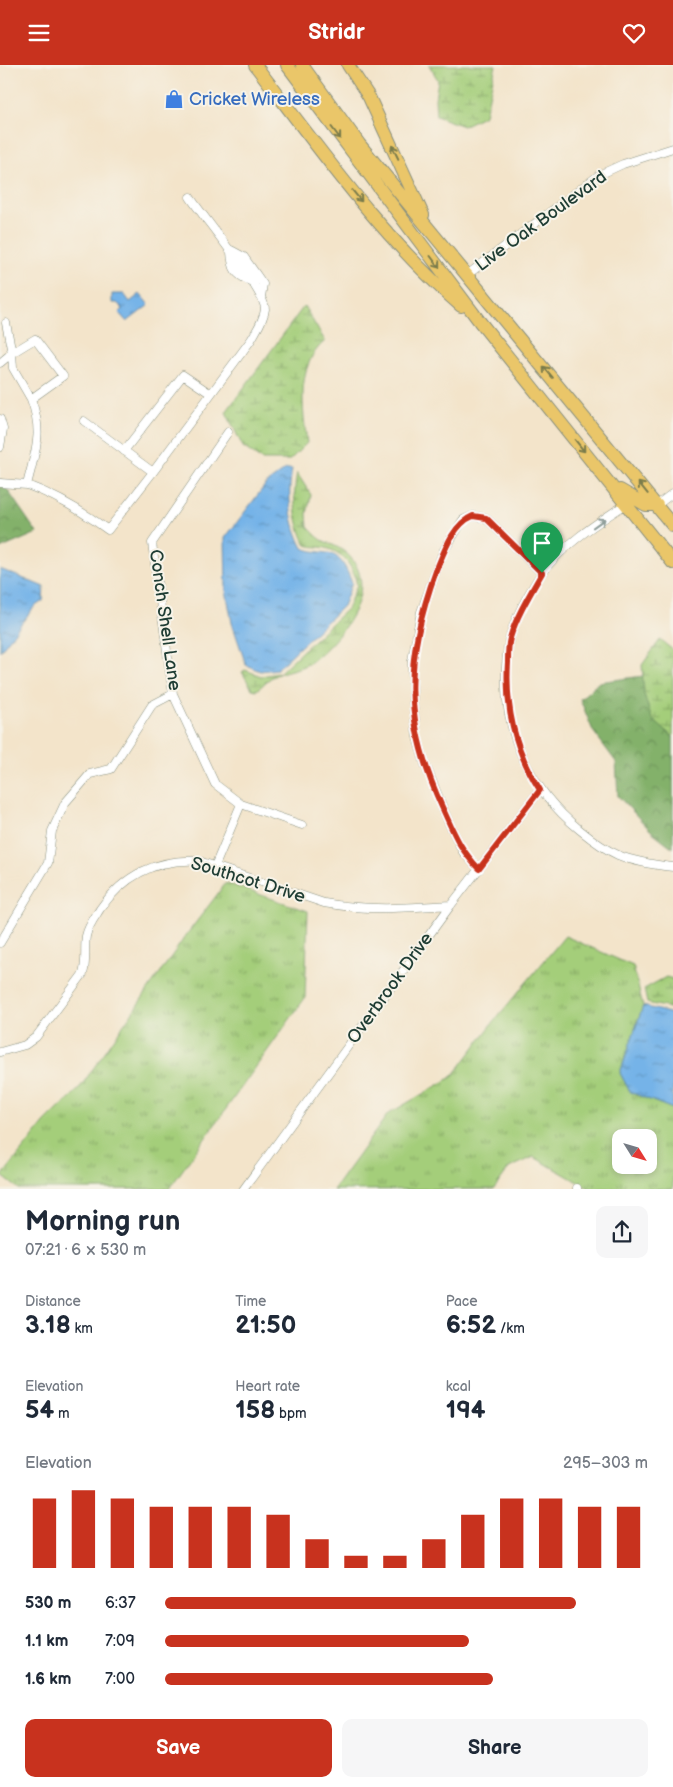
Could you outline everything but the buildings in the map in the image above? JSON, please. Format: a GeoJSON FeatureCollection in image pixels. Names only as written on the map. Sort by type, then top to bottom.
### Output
{"type":"FeatureCollection","features":[{"type":"Feature","properties":{"kind":"main road"},"geometry":{"type":"LineString","coordinates":[[254,65],[386,232],[435,283],[480,322]]}},
{"type":"Feature","properties":{"kind":"main road"},"geometry":{"type":"LineString","coordinates":[[287,65],[480,322],[673,563]]}},
{"type":"Feature","properties":{"kind":"main road"},"geometry":{"type":"LineString","coordinates":[[302,65],[360,145],[673,526]]}},
{"type":"Feature","properties":{"kind":"main road"},"geometry":{"type":"LineString","coordinates":[[348,65],[368,97],[429,229]]}},
{"type":"Feature","properties":{"kind":"main road"},"geometry":{"type":"LineString","coordinates":[[609,483],[637,501],[646,505],[657,505]]}},
{"type":"Feature","properties":{"kind":"street","name":"Live Oak Boulevard"},"geometry":{"type":"LineString","coordinates":[[467,275],[599,175],[622,164],[673,148]]}},
{"type":"Feature","properties":{"kind":"street"},"geometry":{"type":"LineString","coordinates":[[0,483],[28,485],[68,503],[108,530],[251,340],[261,322],[265,308],[261,297],[263,284],[250,275],[244,257],[231,250],[190,197]]}},
{"type":"Feature","properties":{"kind":"street"},"geometry":{"type":"LineString","coordinates":[[231,250],[232,267],[239,277],[250,275]]}},
{"type":"Feature","properties":{"kind":"street"},"geometry":{"type":"LineString","coordinates":[[6,323],[13,368],[31,399],[38,416],[40,434],[28,485]]}},
{"type":"Feature","properties":{"kind":"street"},"geometry":{"type":"LineString","coordinates":[[0,363],[35,339],[63,376],[31,399]]}},
{"type":"Feature","properties":{"kind":"street"},"geometry":{"type":"LineString","coordinates":[[124,451],[182,375],[211,394]]}},
{"type":"Feature","properties":{"kind":"street"},"geometry":{"type":"LineString","coordinates":[[0,419],[3,429],[0,447]]}},
{"type":"Feature","properties":{"kind":"street"},"geometry":{"type":"LineString","coordinates":[[84,421],[153,472]]}},
{"type":"Feature","properties":{"kind":"street","name":"Conch Shell Lane"},"geometry":{"type":"LineString","coordinates":[[228,432],[152,543],[173,694],[216,783],[241,804],[302,825]]}},
{"type":"Feature","properties":{"kind":"street"},"geometry":{"type":"LineString","coordinates":[[657,505],[673,493]]}},
{"type":"Feature","properties":{"kind":"street"},"geometry":{"type":"LineString","coordinates":[[626,504],[572,543],[542,573],[524,602],[509,640],[506,683],[510,719],[530,775],[540,790],[564,817],[591,839],[618,855],[645,863],[673,867]]}},
{"type":"Feature","properties":{"kind":"street"},"geometry":{"type":"LineString","coordinates":[[479,869],[463,852],[449,823],[425,764],[418,737],[413,702],[412,661],[421,612],[443,553],[463,520],[473,516],[486,518],[542,573]]}},
{"type":"Feature","properties":{"kind":"street"},"geometry":{"type":"LineString","coordinates":[[0,943],[48,863],[52,831],[65,803],[90,774],[111,769],[152,705],[173,694]]}},
{"type":"Feature","properties":{"kind":"street","name":"Overbrook Drive"},"geometry":{"type":"LineString","coordinates":[[244,1189],[451,905],[540,790]]}},
{"type":"Feature","properties":{"kind":"street"},"geometry":{"type":"LineString","coordinates":[[215,865],[241,804]]}},
{"type":"Feature","properties":{"kind":"street","name":"Southcot Drive"},"geometry":{"type":"LineString","coordinates":[[0,1052],[25,1045],[36,1037],[83,974],[87,962],[86,936],[91,923],[104,903],[130,877],[151,866],[181,860],[215,865],[324,903],[344,907],[406,909],[451,905]]}},
{"type":"Feature","properties":{"kind":"green space"},"geometry":{"type":"Polygon","coordinates":[[[429,65],[496,65],[485,115],[463,126],[436,116],[435,99],[438,80],[429,65]]]}},
{"type":"Feature","properties":{"kind":"green space"},"geometry":{"type":"Polygon","coordinates":[[[304,306],[325,341],[315,351],[305,375],[303,402],[307,443],[290,460],[262,460],[243,447],[226,412],[304,306]]]}},
{"type":"Feature","properties":{"kind":"green space"},"geometry":{"type":"Polygon","coordinates":[[[297,473],[311,495],[307,514],[308,527],[320,539],[341,549],[351,558],[359,572],[361,586],[358,601],[352,615],[333,642],[322,653],[307,665],[272,677],[257,690],[252,689],[242,672],[245,670],[261,676],[279,673],[347,609],[357,585],[354,573],[340,554],[327,548],[306,545],[297,519],[295,492],[297,473]]]}},
{"type":"Feature","properties":{"kind":"green space"},"geometry":{"type":"Polygon","coordinates":[[[0,479],[37,533],[0,549],[0,479]]]}},
{"type":"Feature","properties":{"kind":"green space"},"geometry":{"type":"Polygon","coordinates":[[[660,640],[673,650],[673,737],[652,719],[644,694],[642,665],[660,640]]]}},
{"type":"Feature","properties":{"kind":"green space"},"geometry":{"type":"Polygon","coordinates":[[[643,676],[644,694],[652,719],[673,737],[673,848],[651,831],[618,796],[616,762],[593,731],[580,699],[599,682],[643,676]]]}},
{"type":"Feature","properties":{"kind":"green space"},"geometry":{"type":"Polygon","coordinates":[[[226,883],[308,911],[305,998],[169,1189],[19,1189],[2,1176],[45,1122],[79,1089],[187,934],[226,883]]]}},
{"type":"Feature","properties":{"kind":"green space"},"geometry":{"type":"Polygon","coordinates":[[[565,936],[633,966],[643,1006],[620,1073],[630,1092],[673,1109],[673,1189],[590,1189],[534,1157],[509,1168],[494,1189],[334,1189],[388,1114],[452,1077],[499,1015],[565,936]]]}},
{"type":"Feature","properties":{"kind":"green space"},"geometry":{"type":"Polygon","coordinates":[[[666,977],[673,979],[673,1009],[647,1003],[644,989],[666,977]]]}},
{"type":"Feature","properties":{"kind":"water"},"geometry":{"type":"Polygon","coordinates":[[[112,294],[124,294],[130,302],[140,294],[149,305],[127,322],[119,313],[123,309],[117,303],[112,303],[112,294]]]}},
{"type":"Feature","properties":{"kind":"water"},"geometry":{"type":"Polygon","coordinates":[[[286,469],[292,469],[290,500],[292,519],[303,548],[332,554],[337,557],[343,564],[352,583],[343,606],[277,669],[260,671],[246,665],[232,623],[226,590],[225,538],[266,484],[286,469]]]}},
{"type":"Feature","properties":{"kind":"water"},"geometry":{"type":"Polygon","coordinates":[[[0,569],[44,587],[43,601],[34,607],[0,651],[0,569]]]}},
{"type":"Feature","properties":{"kind":"water"},"geometry":{"type":"Polygon","coordinates":[[[643,1006],[673,1014],[673,1109],[630,1092],[620,1073],[643,1006]]]}},
{"type":"Feature","properties":{"kind":"place","name":"Cricket Wireless"},"geometry":{"type":"Point","coordinates":[174,99]}},
{"type":"Feature","properties":{"kind":"route"},"geometry":{"type":"LineString","coordinates":[[473,516],[486,518],[542,573],[524,602],[509,640],[506,683],[510,719],[530,775],[540,790],[479,869],[463,852],[449,823],[425,764],[418,737],[413,702],[412,661],[421,612],[443,553],[463,520],[473,516]]}}]}
